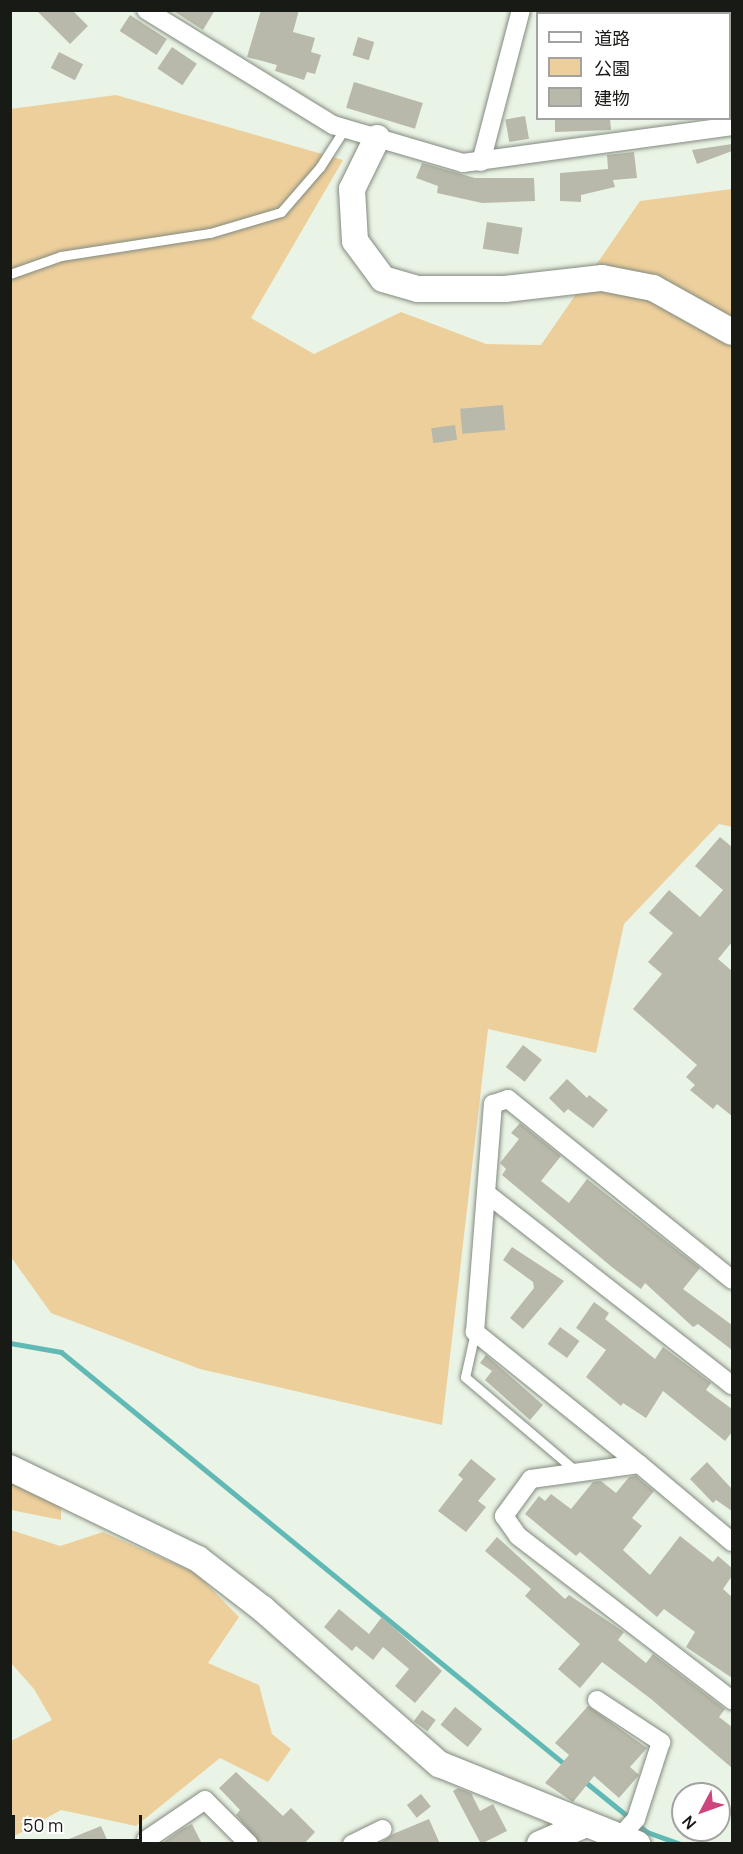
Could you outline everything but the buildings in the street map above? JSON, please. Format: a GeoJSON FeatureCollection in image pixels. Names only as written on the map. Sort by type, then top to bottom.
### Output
{"type":"FeatureCollection","features":[{"type":"Feature","properties":{"kind":"street"},"geometry":{"type":"LineString","coordinates":[[146,10],[333,125],[463,163],[732,126]]}},
{"type":"Feature","properties":{"kind":"street"},"geometry":{"type":"LineString","coordinates":[[481,162],[520,12]]}},
{"type":"Feature","properties":{"kind":"street"},"geometry":{"type":"LineString","coordinates":[[377,138],[352,189],[356,241],[383,279],[418,289],[505,289],[602,278],[653,288],[732,332]]}},
{"type":"Feature","properties":{"kind":"street"},"geometry":{"type":"LineString","coordinates":[[732,1280],[508,1100],[493,1104],[475,1332],[732,1542]]}},
{"type":"Feature","properties":{"kind":"street"},"geometry":{"type":"LineString","coordinates":[[486,1193],[732,1385]]}},
{"type":"Feature","properties":{"kind":"street"},"geometry":{"type":"LineString","coordinates":[[639,1464],[531,1479],[504,1516],[518,1536],[732,1700]]}},
{"type":"Feature","properties":{"kind":"street"},"geometry":{"type":"LineString","coordinates":[[10,1468],[198,1559],[263,1609],[439,1764],[584,1825],[631,1835],[661,1742],[597,1700]]}},
{"type":"Feature","properties":{"kind":"street"},"geometry":{"type":"LineString","coordinates":[[148,1844],[146,1840],[205,1800],[249,1844]]}},
{"type":"Feature","properties":{"kind":"street"},"geometry":{"type":"LineString","coordinates":[[540,1844],[584,1825]]}},
{"type":"Feature","properties":{"kind":"street"},"geometry":{"type":"LineString","coordinates":[[352,1844],[383,1829]]}},
{"type":"Feature","properties":{"kind":"lane"},"geometry":{"type":"LineString","coordinates":[[10,274],[61,256],[210,233],[280,212],[320,167],[345,128]]}},
{"type":"Feature","properties":{"kind":"lane"},"geometry":{"type":"LineString","coordinates":[[475,1332],[465,1377],[577,1473]]}},
{"type":"Feature","properties":{"kind":"green space"},"geometry":{"type":"Polygon","coordinates":[[[116,95],[343,160],[251,318],[314,354],[401,312],[486,344],[541,345],[640,201],[732,189],[732,827],[719,824],[624,924],[596,1053],[488,1029],[442,1425],[200,1369],[51,1313],[11,1257],[10,109],[116,95]]]}},
{"type":"Feature","properties":{"kind":"green space"},"geometry":{"type":"Polygon","coordinates":[[[10,1481],[61,1507],[61,1520],[11,1510],[10,1481]]]}},
{"type":"Feature","properties":{"kind":"green space"},"geometry":{"type":"Polygon","coordinates":[[[11,1530],[60,1546],[103,1532],[196,1573],[239,1617],[208,1663],[259,1685],[272,1734],[291,1749],[268,1782],[220,1758],[136,1826],[61,1810],[11,1838],[11,1741],[52,1720],[34,1689],[11,1663],[11,1530]]]}},
{"type":"Feature","properties":{"kind":"waterway"},"geometry":{"type":"LineString","coordinates":[[580,10],[588,12]]}},
{"type":"Feature","properties":{"kind":"waterway"},"geometry":{"type":"LineString","coordinates":[[10,1343],[61,1352],[568,1767]]}},
{"type":"Feature","properties":{"kind":"waterway"},"geometry":{"type":"LineString","coordinates":[[584,1781],[647,1832],[680,1844]]}}]}
